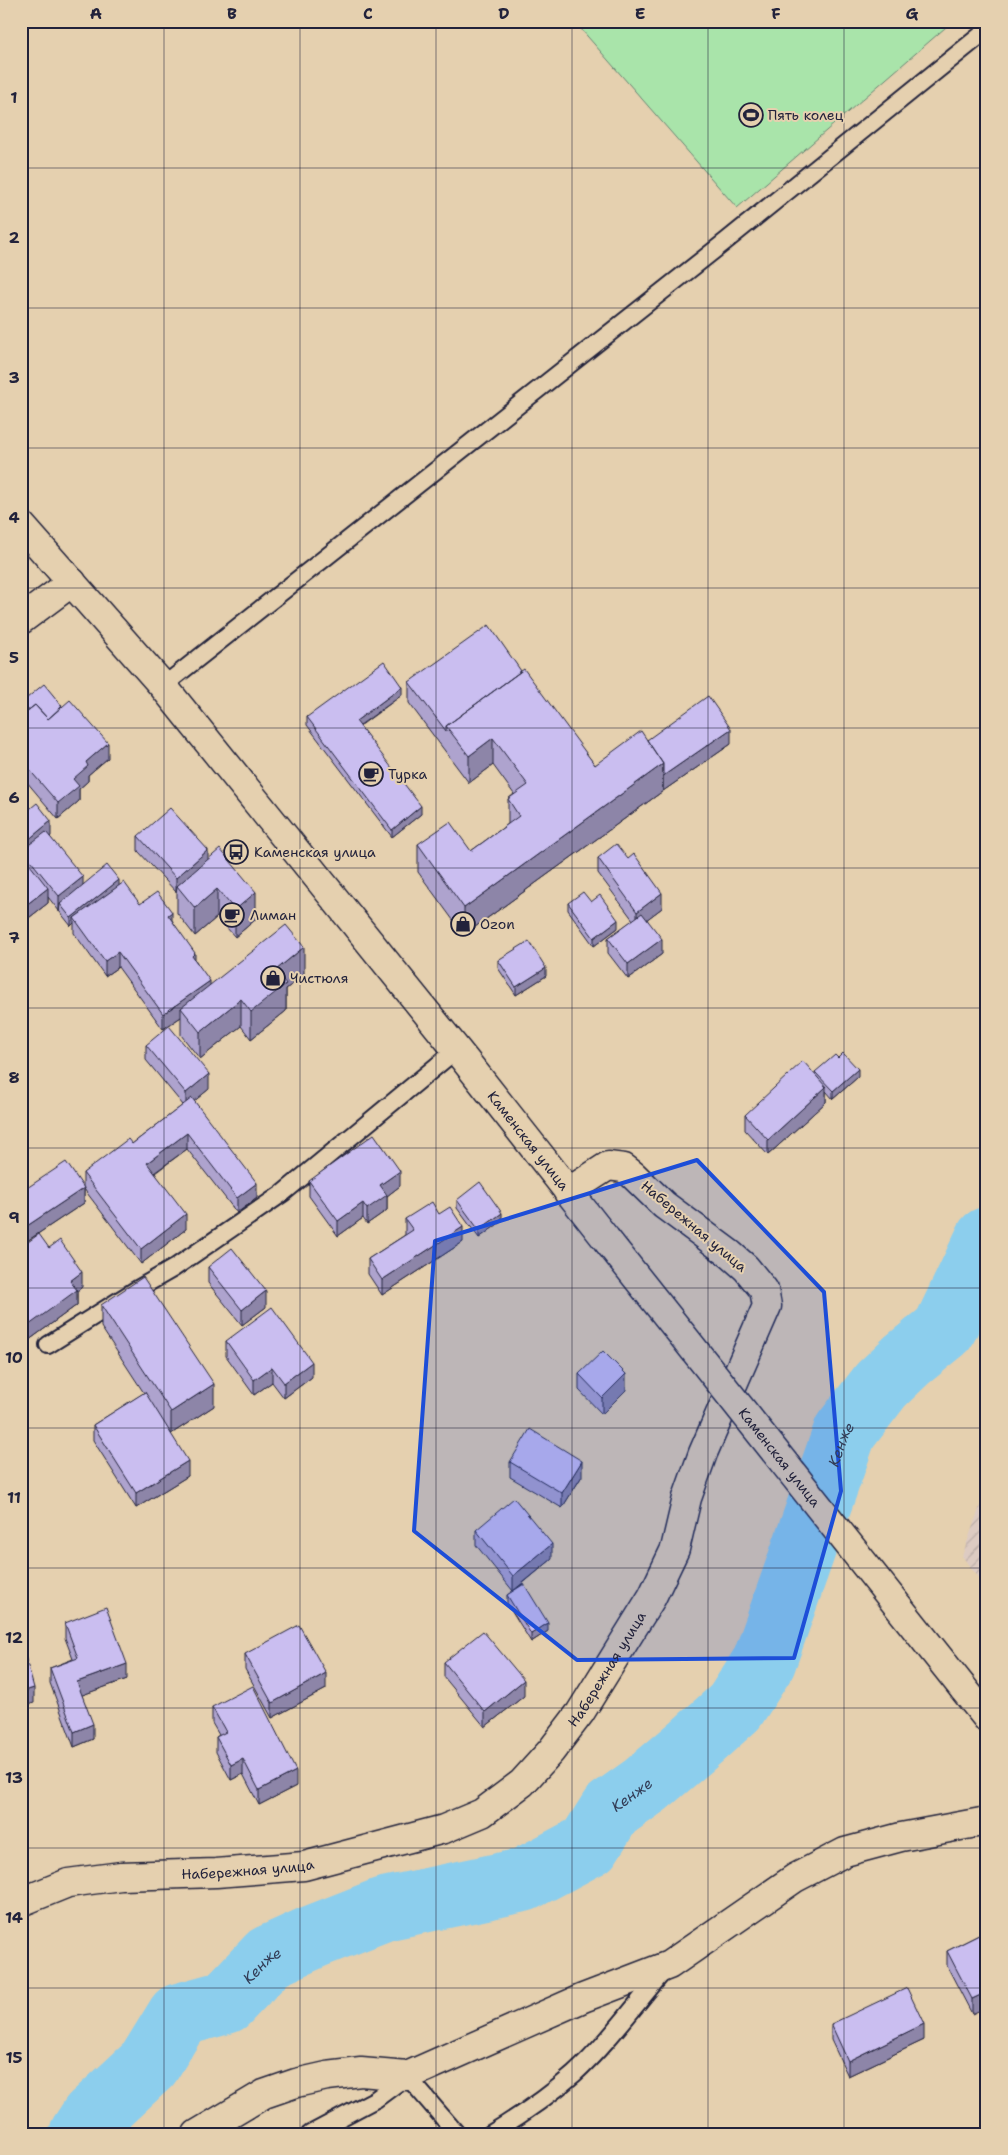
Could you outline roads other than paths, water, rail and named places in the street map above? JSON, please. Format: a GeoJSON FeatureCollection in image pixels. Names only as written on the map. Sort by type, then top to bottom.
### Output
{"type":"FeatureCollection","features":[{"type":"Feature","properties":{"kind":"street","name":"Каменская улица"},"geometry":{"type":"LineString","coordinates":[[21,524],[162,686],[456,1050],[987,1718]]}},
{"type":"Feature","properties":{"kind":"street"},"geometry":{"type":"LineString","coordinates":[[21,620],[72,582]]}},
{"type":"Feature","properties":{"kind":"street","name":"Набережная улица"},"geometry":{"type":"LineString","coordinates":[[21,1902],[68,1883],[112,1878],[216,1874],[304,1866],[444,1829],[482,1813],[522,1783],[556,1744],[580,1712],[652,1597],[675,1549],[687,1498],[703,1453],[767,1306],[764,1290],[746,1268],[664,1205],[624,1168],[608,1166],[568,1192]]}},
{"type":"Feature","properties":{"kind":"street"},"geometry":{"type":"LineString","coordinates":[[197,2134],[264,2094],[296,2083],[327,2076],[361,2072],[407,2076],[542,2016],[669,1965],[795,1878],[845,1852],[901,1837],[987,1821]]}},
{"type":"Feature","properties":{"kind":"lane"},"geometry":{"type":"LineString","coordinates":[[162,686],[726,241],[987,30]]}},
{"type":"Feature","properties":{"kind":"lane"},"geometry":{"type":"LineString","coordinates":[[48,1345],[174,1268],[283,1193],[456,1050]]}},
{"type":"Feature","properties":{"kind":"lane"},"geometry":{"type":"LineString","coordinates":[[490,2134],[539,2102],[574,2074],[595,2053],[669,1965]]}},
{"type":"Feature","properties":{"kind":"lane"},"geometry":{"type":"LineString","coordinates":[[310,2134],[376,2099],[407,2076],[457,2134]]}},
{"type":"Feature","properties":{"kind":"waterway","name":"Кенже"},"geometry":{"type":"LineString","coordinates":[[81,2134],[92,2117],[149,2064],[179,2015],[226,2002],[269,1957],[313,1937],[384,1909],[523,1880],[589,1845],[611,1810],[646,1785],[735,1707],[764,1662],[845,1432],[881,1385],[907,1360],[944,1330],[987,1239]]}},
{"type":"Feature","properties":{"kind":"place","name":"Пять колец"},"geometry":{"type":"Point","coordinates":[751,115]}},
{"type":"Feature","properties":{"kind":"place","name":"Турка"},"geometry":{"type":"Point","coordinates":[371,774]}},
{"type":"Feature","properties":{"kind":"place","name":"Каменская улица"},"geometry":{"type":"Point","coordinates":[236,852]}},
{"type":"Feature","properties":{"kind":"place","name":"Лиман"},"geometry":{"type":"Point","coordinates":[232,915]}},
{"type":"Feature","properties":{"kind":"place","name":"Ozon"},"geometry":{"type":"Point","coordinates":[463,924]}},
{"type":"Feature","properties":{"kind":"place","name":"Чистюля"},"geometry":{"type":"Point","coordinates":[273,978]}}]}
